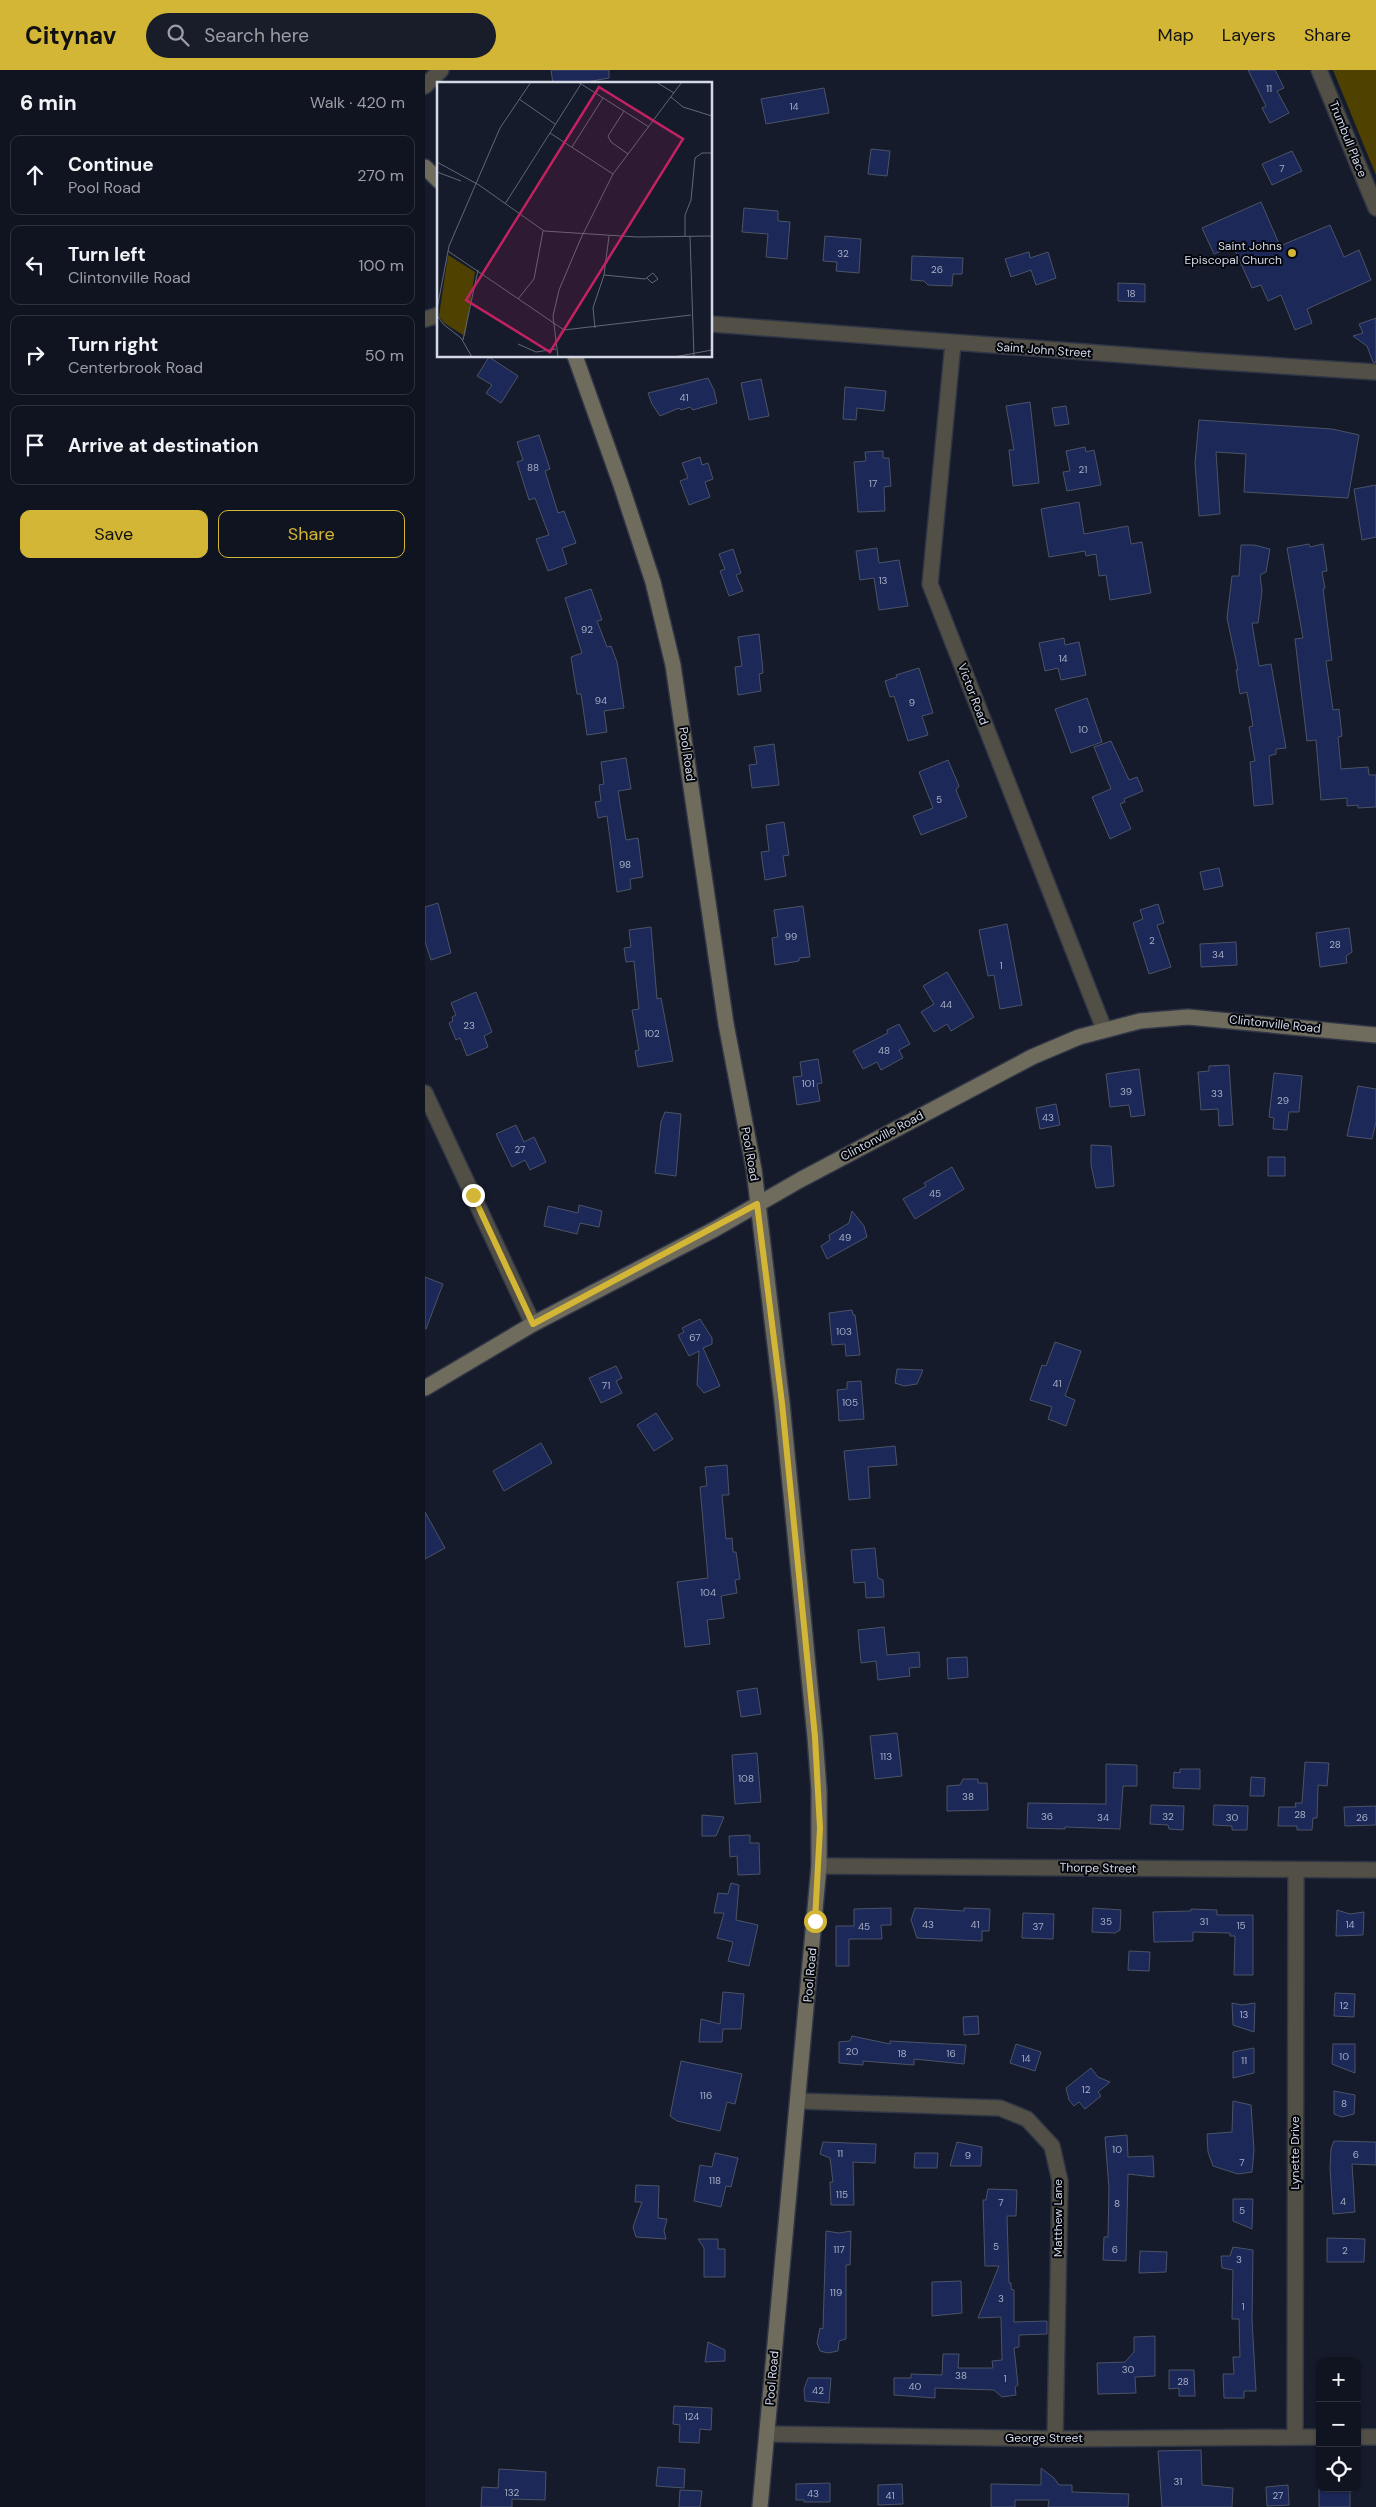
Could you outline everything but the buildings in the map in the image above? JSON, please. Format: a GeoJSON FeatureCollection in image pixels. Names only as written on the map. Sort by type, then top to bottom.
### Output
{"type":"FeatureCollection","features":[{"type":"Feature","properties":{"kind":"street"},"geometry":{"type":"LineString","coordinates":[[425,86],[441,70]]}},
{"type":"Feature","properties":{"kind":"street","name":"Trumbull Place"},"geometry":{"type":"LineString","coordinates":[[1319,70],[1376,208]]}},
{"type":"Feature","properties":{"kind":"street"},"geometry":{"type":"LineString","coordinates":[[425,167],[437,179]]}},
{"type":"Feature","properties":{"kind":"street","name":"Saint John Street"},"geometry":{"type":"LineString","coordinates":[[713,324],[953,343],[1376,372]]}},
{"type":"Feature","properties":{"kind":"street","name":"Victor Road"},"geometry":{"type":"LineString","coordinates":[[953,343],[929,584],[1104,1029]]}},
{"type":"Feature","properties":{"kind":"street","name":"Pool Road"},"geometry":{"type":"LineString","coordinates":[[576,358],[653,582],[665,628],[688,760],[726,1024],[754,1170],[782,1403],[815,1737],[819,1790],[819,1866],[761,2507]]}},
{"type":"Feature","properties":{"kind":"street","name":"Clintonville Road"},"geometry":{"type":"LineString","coordinates":[[425,1388],[533,1324],[1032,1057],[1104,1029],[1154,1019],[1187,1017],[1376,1035]]}},
{"type":"Feature","properties":{"kind":"street"},"geometry":{"type":"LineString","coordinates":[[425,1093],[533,1324]]}},
{"type":"Feature","properties":{"kind":"street","name":"Thorpe Street"},"geometry":{"type":"LineString","coordinates":[[819,1866],[1376,1870]]}},
{"type":"Feature","properties":{"kind":"street","name":"Lynette Drive"},"geometry":{"type":"LineString","coordinates":[[1295,2436],[1296,1870]]}},
{"type":"Feature","properties":{"kind":"street","name":"Matthew Lane"},"geometry":{"type":"LineString","coordinates":[[799,2100],[1000,2108],[1027,2119],[1052,2146],[1060,2181],[1055,2439]]}},
{"type":"Feature","properties":{"kind":"street","name":"George Street"},"geometry":{"type":"LineString","coordinates":[[767,2434],[1055,2439],[1316,2437]]}},
{"type":"Feature","properties":{"kind":"street"},"geometry":{"type":"LineString","coordinates":[[1361,2437],[1376,2437]]}},
{"type":"Feature","properties":{"kind":"shaded area"},"geometry":{"type":"Polygon","coordinates":[[[1333,70],[1376,70],[1376,175],[1333,70]]]}},
{"type":"Feature","properties":{"kind":"place","name":"Saint Johns Episcopal Church"},"geometry":{"type":"Point","coordinates":[1292,253]}},
{"type":"Feature","properties":{"kind":"route"},"geometry":{"type":"LineString","coordinates":[[473,1195],[533,1324],[715,1229],[757,1204],[782,1403],[815,1737],[820,1828],[815,1921]]}}]}
